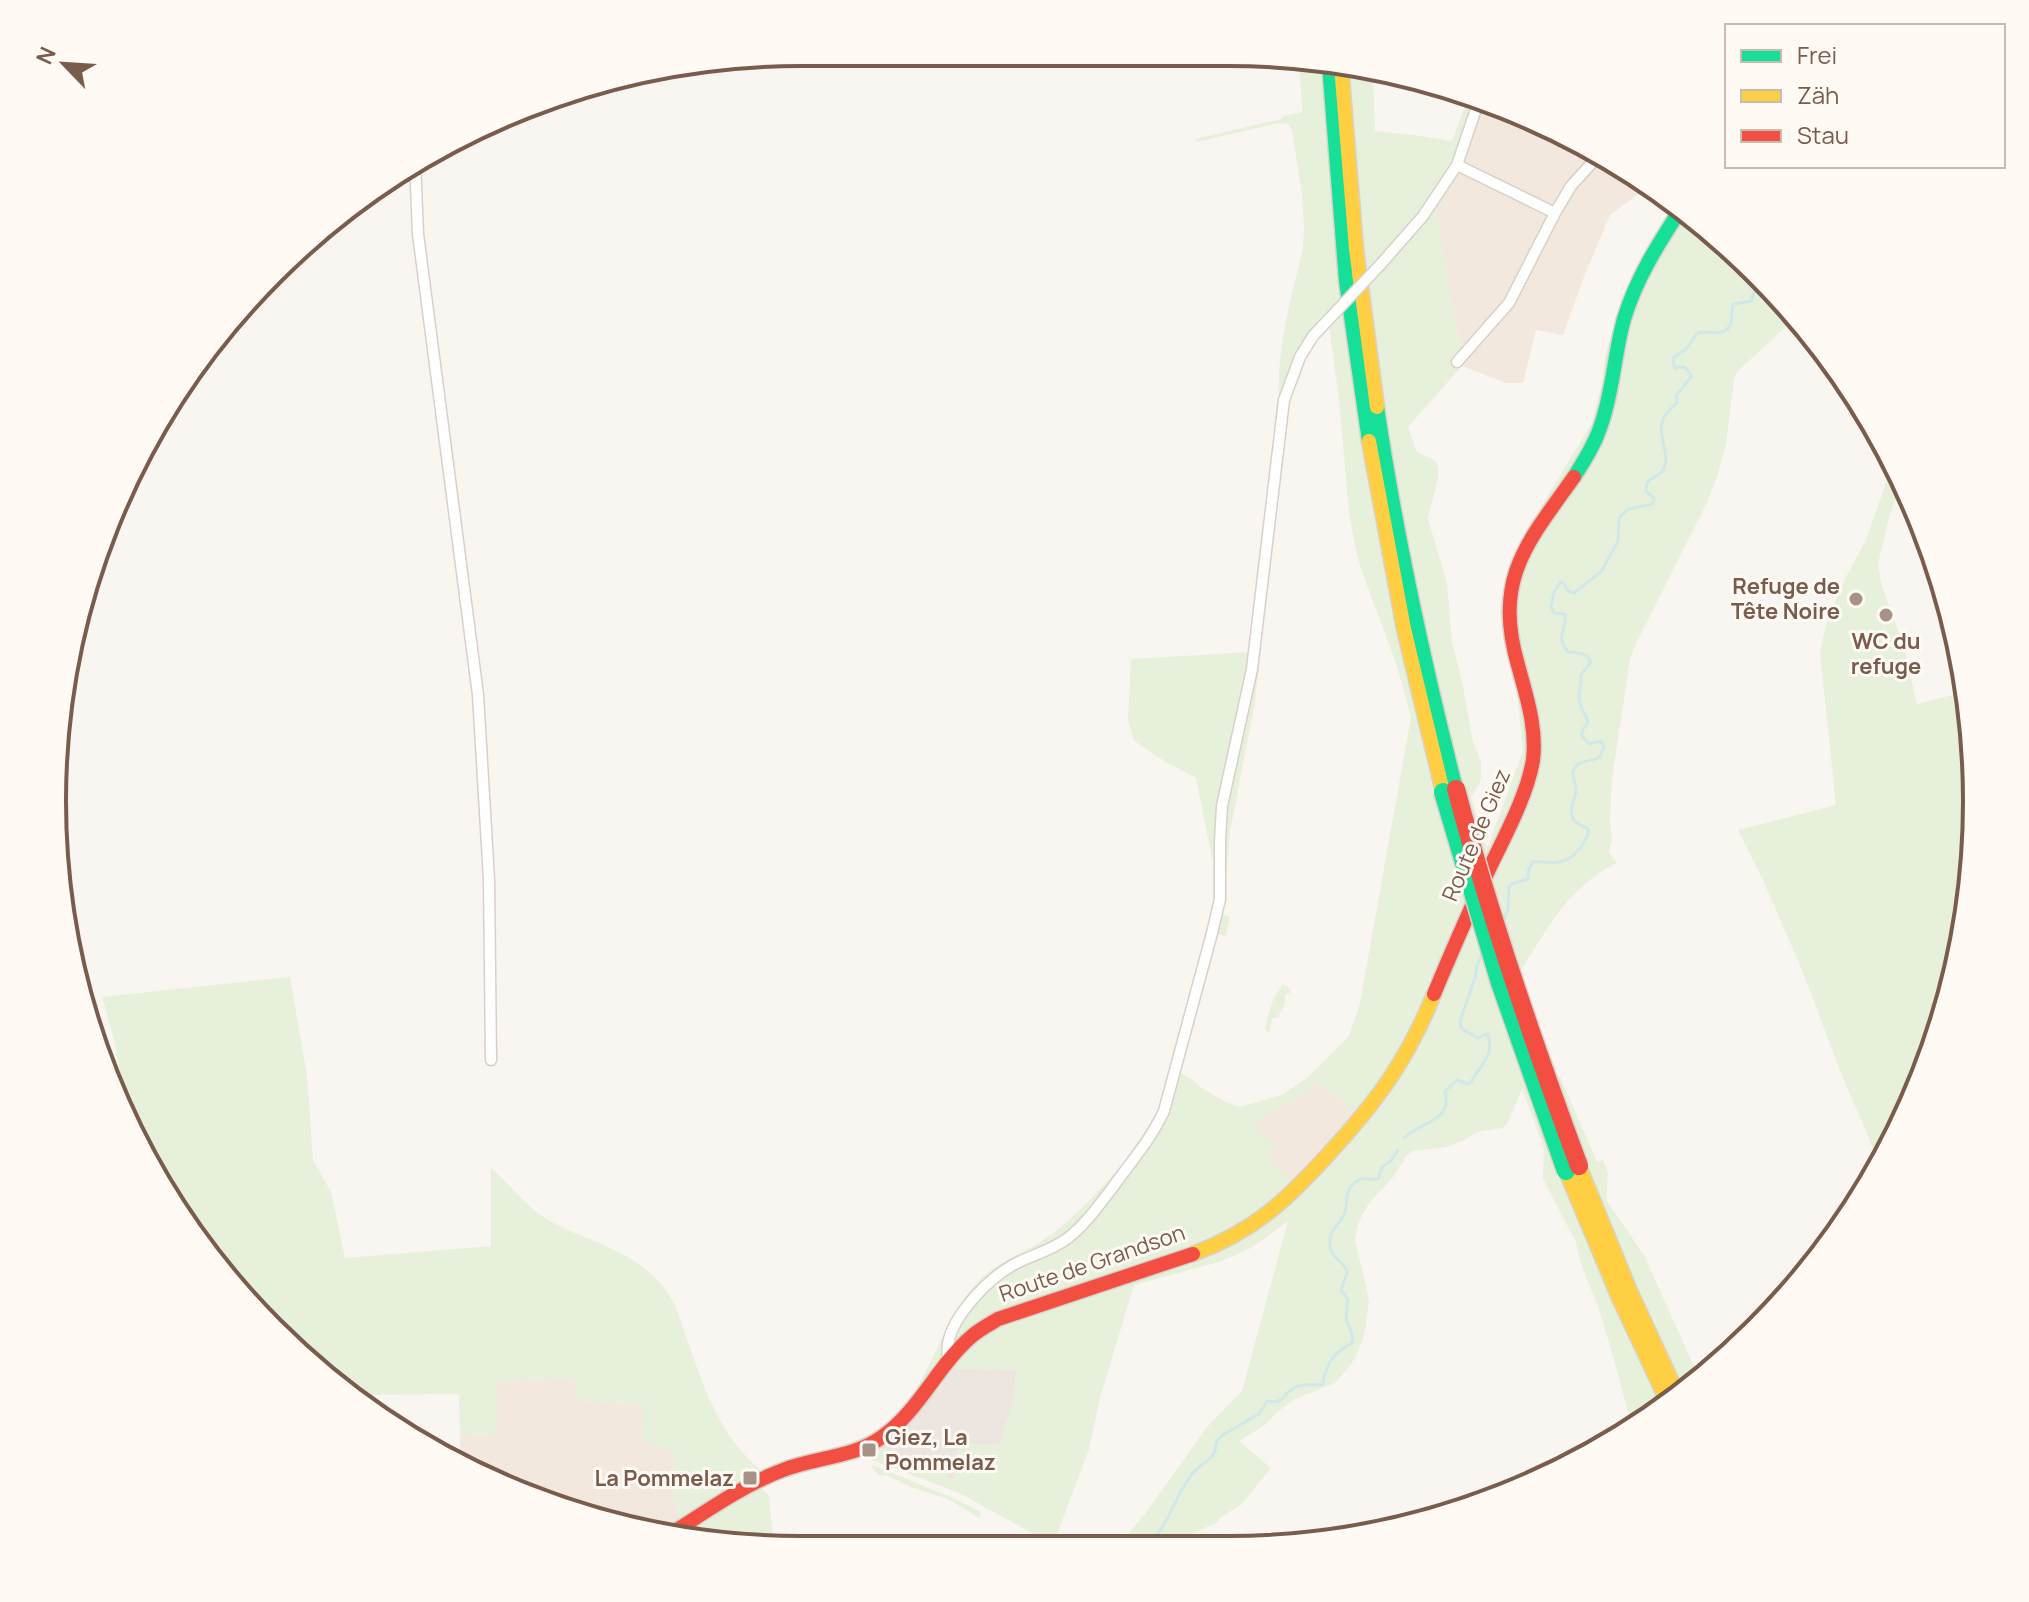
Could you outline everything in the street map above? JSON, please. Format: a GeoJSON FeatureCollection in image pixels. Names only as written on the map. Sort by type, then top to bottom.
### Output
{"type":"FeatureCollection","features":[{"type":"Feature","properties":{"kind":"main road"},"geometry":{"type":"LineString","coordinates":[[1330,73],[1342,234],[1369,447],[1403,622],[1449,790]]}},
{"type":"Feature","properties":{"kind":"main road"},"geometry":{"type":"LineString","coordinates":[[1342,75],[1360,284],[1382,448],[1468,883],[1529,1071],[1673,1385]]}},
{"type":"Feature","properties":{"kind":"main road","name":"Route de Giez"},"geometry":{"type":"LineString","coordinates":[[1453,947],[1500,849],[1532,762],[1530,711],[1508,615],[1514,577],[1538,527],[1595,442],[1632,296],[1675,218]]}},
{"type":"Feature","properties":{"kind":"main road","name":"Route de Grandson"},"geometry":{"type":"LineString","coordinates":[[683,1526],[754,1482],[787,1468],[853,1452],[882,1437],[904,1416],[972,1336],[998,1319],[1196,1254],[1252,1226],[1282,1203],[1353,1126],[1396,1071],[1427,1010],[1453,947]]}},
{"type":"Feature","properties":{"kind":"main road"},"geometry":{"type":"LineString","coordinates":[[1573,1168],[1619,1298],[1663,1393]]}},
{"type":"Feature","properties":{"kind":"street"},"geometry":{"type":"LineString","coordinates":[[948,1362],[948,1343],[955,1325],[971,1301],[993,1278],[1015,1264],[1056,1247],[1080,1227],[1138,1155],[1164,1111],[1220,899],[1222,806],[1252,669],[1284,400],[1300,357],[1313,336],[1423,216],[1457,165],[1476,109]]}},
{"type":"Feature","properties":{"kind":"street"},"geometry":{"type":"LineString","coordinates":[[1457,362],[1509,303],[1571,186],[1593,162]]}},
{"type":"Feature","properties":{"kind":"street"},"geometry":{"type":"LineString","coordinates":[[1457,165],[1555,213]]}},
{"type":"Feature","properties":{"kind":"street"},"geometry":{"type":"LineString","coordinates":[[416,175],[418,234],[478,695],[489,879],[491,1060]]}},
{"type":"Feature","properties":{"kind":"shaded area"},"geometry":{"type":"Polygon","coordinates":[[[1475,109],[1553,142],[1596,164],[1640,193],[1610,215],[1563,335],[1536,330],[1523,383],[1506,383],[1462,366],[1464,352],[1457,331],[1434,201],[1475,109]]]}},
{"type":"Feature","properties":{"kind":"shaded area"},"geometry":{"type":"Polygon","coordinates":[[[1317,1083],[1361,1116],[1299,1187],[1271,1161],[1264,1137],[1252,1123],[1317,1083]]]}},
{"type":"Feature","properties":{"kind":"shaded area"},"geometry":{"type":"Polygon","coordinates":[[[954,1368],[1016,1371],[1014,1400],[999,1445],[959,1444],[955,1479],[947,1478],[948,1468],[923,1463],[924,1456],[914,1467],[893,1461],[895,1450],[872,1449],[917,1401],[936,1393],[954,1368]]]}},
{"type":"Feature","properties":{"kind":"shaded area"},"geometry":{"type":"Polygon","coordinates":[[[575,1378],[578,1401],[643,1405],[674,1451],[673,1498],[683,1526],[611,1511],[565,1497],[460,1452],[460,1435],[497,1436],[496,1381],[575,1378]]]}},
{"type":"Feature","properties":{"kind":"green space"},"geometry":{"type":"Polygon","coordinates":[[[1300,70],[1373,81],[1375,131],[1452,141],[1465,105],[1476,109],[1457,165],[1435,201],[1457,331],[1464,352],[1462,366],[1408,427],[1417,452],[1435,461],[1438,466],[1428,519],[1447,583],[1452,641],[1473,742],[1481,762],[1479,784],[1471,797],[1487,849],[1523,751],[1517,693],[1500,614],[1510,562],[1592,423],[1606,352],[1621,305],[1649,246],[1670,214],[1713,248],[1788,325],[1738,371],[1734,379],[1726,445],[1707,503],[1630,659],[1612,779],[1612,840],[1609,852],[1617,863],[1600,872],[1561,909],[1521,970],[1556,1074],[1597,1162],[1603,1160],[1608,1173],[1606,1200],[1644,1255],[1695,1368],[1629,1417],[1576,1242],[1543,1179],[1544,1148],[1522,1089],[1507,1124],[1502,1128],[1477,1132],[1446,1147],[1414,1151],[1407,1155],[1394,1176],[1370,1202],[1357,1227],[1355,1241],[1369,1302],[1364,1336],[1355,1358],[1335,1383],[1295,1399],[1265,1425],[1239,1441],[1271,1468],[1241,1505],[1189,1536],[1127,1536],[1207,1427],[1242,1391],[1288,1221],[1251,1248],[1219,1262],[1134,1285],[1100,1398],[1089,1449],[1056,1536],[1037,1536],[967,1497],[861,1456],[872,1449],[895,1450],[893,1461],[913,1467],[916,1454],[924,1455],[924,1463],[949,1468],[947,1478],[955,1479],[959,1444],[999,1445],[1014,1400],[1016,1371],[955,1368],[936,1393],[924,1399],[882,1437],[755,1483],[769,1495],[773,1535],[683,1526],[673,1498],[674,1451],[642,1441],[643,1405],[578,1401],[575,1378],[497,1381],[497,1436],[460,1435],[459,1394],[369,1395],[354,1384],[316,1354],[248,1286],[190,1209],[164,1168],[122,1082],[102,997],[290,977],[307,1075],[313,1160],[331,1192],[345,1258],[491,1246],[491,1168],[537,1213],[623,1254],[638,1263],[665,1289],[678,1313],[700,1375],[724,1427],[746,1457],[761,1470],[846,1444],[886,1423],[914,1393],[961,1302],[974,1286],[990,1271],[1045,1239],[1065,1223],[1127,1159],[1151,1126],[1207,931],[1213,901],[1213,863],[1196,778],[1134,741],[1128,720],[1131,659],[1253,652],[1256,636],[1262,639],[1255,702],[1230,832],[1222,914],[1230,917],[1226,936],[1213,933],[1178,1074],[1239,1107],[1282,1095],[1308,1077],[1349,1036],[1360,1003],[1411,717],[1354,541],[1329,325],[1313,336],[1281,416],[1279,375],[1282,347],[1304,232],[1292,130],[1288,124],[1279,123],[1197,142],[1196,139],[1302,112],[1300,70]],[[1317,1083],[1253,1123],[1264,1137],[1274,1141],[1271,1161],[1299,1187],[1361,1116],[1317,1083]]]}},
{"type":"Feature","properties":{"kind":"green space"},"geometry":{"type":"Polygon","coordinates":[[[1888,478],[1896,497],[1878,564],[1881,583],[1902,641],[1917,704],[1955,694],[1963,801],[1957,897],[1938,991],[1907,1082],[1874,1150],[1802,970],[1738,830],[1836,805],[1820,653],[1834,604],[1866,540],[1888,478]]]}},
{"type":"Feature","properties":{"kind":"green space"},"geometry":{"type":"Polygon","coordinates":[[[1282,984],[1291,992],[1285,995],[1285,1004],[1278,1017],[1272,1019],[1269,1033],[1265,1029],[1268,1017],[1282,984]]]}},
{"type":"Feature","properties":{"kind":"green space"},"geometry":{"type":"Polygon","coordinates":[[[873,1465],[953,1498],[981,1514],[979,1518],[950,1500],[879,1475],[872,1468],[873,1465]]]}},
{"type":"Feature","properties":{"kind":"waterway"},"geometry":{"type":"LineString","coordinates":[[1502,923],[1508,910],[1509,887],[1528,879],[1533,862],[1564,861],[1585,840],[1589,830],[1575,822],[1571,812],[1576,789],[1573,771],[1579,763],[1600,757],[1604,746],[1600,741],[1589,744],[1582,736],[1588,722],[1579,700],[1581,675],[1591,662],[1585,655],[1568,652],[1564,646],[1565,614],[1554,613],[1551,608],[1554,592],[1561,582],[1574,593],[1601,572],[1618,541],[1619,518],[1628,509],[1653,504],[1654,498],[1646,491],[1646,486],[1662,472],[1666,462],[1662,424],[1677,403],[1676,396],[1691,377],[1685,367],[1675,368],[1673,358],[1686,349],[1698,333],[1727,329],[1733,304],[1751,301],[1755,289]]}},
{"type":"Feature","properties":{"kind":"waterway"},"geometry":{"type":"LineString","coordinates":[[1405,1137],[1440,1115],[1446,1101],[1445,1091],[1457,1080],[1468,1084],[1471,1082],[1486,1060],[1490,1049],[1488,1035],[1478,1038],[1462,1029],[1460,1021],[1483,953]]}},
{"type":"Feature","properties":{"kind":"waterway"},"geometry":{"type":"LineString","coordinates":[[1155,1536],[1187,1481],[1211,1457],[1221,1436],[1259,1414],[1267,1401],[1281,1400],[1291,1389],[1299,1386],[1323,1384],[1332,1359],[1352,1343],[1346,1318],[1348,1299],[1341,1290],[1347,1272],[1331,1250],[1331,1235],[1343,1217],[1347,1194],[1354,1183],[1378,1179],[1382,1167],[1391,1161],[1398,1150]]}},
{"type":"Feature","properties":{"kind":"traffic: fast"},"geometry":{"type":"LineString","coordinates":[[1330,73],[1346,281],[1369,441]]}},
{"type":"Feature","properties":{"kind":"traffic: fast"},"geometry":{"type":"LineString","coordinates":[[1574,477],[1595,441],[1604,415],[1629,304],[1648,262],[1675,218]]}},
{"type":"Feature","properties":{"kind":"traffic: fast"},"geometry":{"type":"LineString","coordinates":[[1377,407],[1412,599],[1456,789]]}},
{"type":"Feature","properties":{"kind":"traffic: fast"},"geometry":{"type":"LineString","coordinates":[[1443,792],[1500,983],[1566,1171]]}},
{"type":"Feature","properties":{"kind":"traffic: slow"},"geometry":{"type":"LineString","coordinates":[[1342,75],[1356,249],[1377,407]]}},
{"type":"Feature","properties":{"kind":"traffic: slow"},"geometry":{"type":"LineString","coordinates":[[1369,441],[1404,629],[1443,792]]}},
{"type":"Feature","properties":{"kind":"traffic: slow"},"geometry":{"type":"LineString","coordinates":[[1193,1254],[1254,1223],[1287,1197],[1318,1166],[1392,1076],[1434,994]]}},
{"type":"Feature","properties":{"kind":"traffic: slow"},"geometry":{"type":"LineString","coordinates":[[1579,1166],[1630,1291],[1673,1385]]}},
{"type":"Feature","properties":{"kind":"traffic: slow"},"geometry":{"type":"LineString","coordinates":[[1566,1171],[1619,1298],[1663,1393]]}},
{"type":"Feature","properties":{"kind":"traffic: jam"},"geometry":{"type":"LineString","coordinates":[[1434,994],[1515,814],[1530,773],[1533,735],[1511,635],[1512,585],[1529,543],[1574,477]]}},
{"type":"Feature","properties":{"kind":"traffic: jam"},"geometry":{"type":"LineString","coordinates":[[1456,789],[1513,979],[1579,1166]]}},
{"type":"Feature","properties":{"kind":"traffic: jam"},"geometry":{"type":"LineString","coordinates":[[683,1526],[767,1476],[859,1449],[882,1437],[907,1414],[960,1348],[975,1333],[998,1319],[1193,1254]]}},
{"type":"Feature","properties":{"kind":"place","name":"Refuge de Tête Noire"},"geometry":{"type":"Point","coordinates":[1856,599]}},
{"type":"Feature","properties":{"kind":"place","name":"WC du refuge"},"geometry":{"type":"Point","coordinates":[1886,615]}},
{"type":"Feature","properties":{"kind":"place","name":"Giez, La Pommelaz"},"geometry":{"type":"Point","coordinates":[869,1450]}},
{"type":"Feature","properties":{"kind":"place","name":"La Pommelaz"},"geometry":{"type":"Point","coordinates":[750,1478]}}]}
